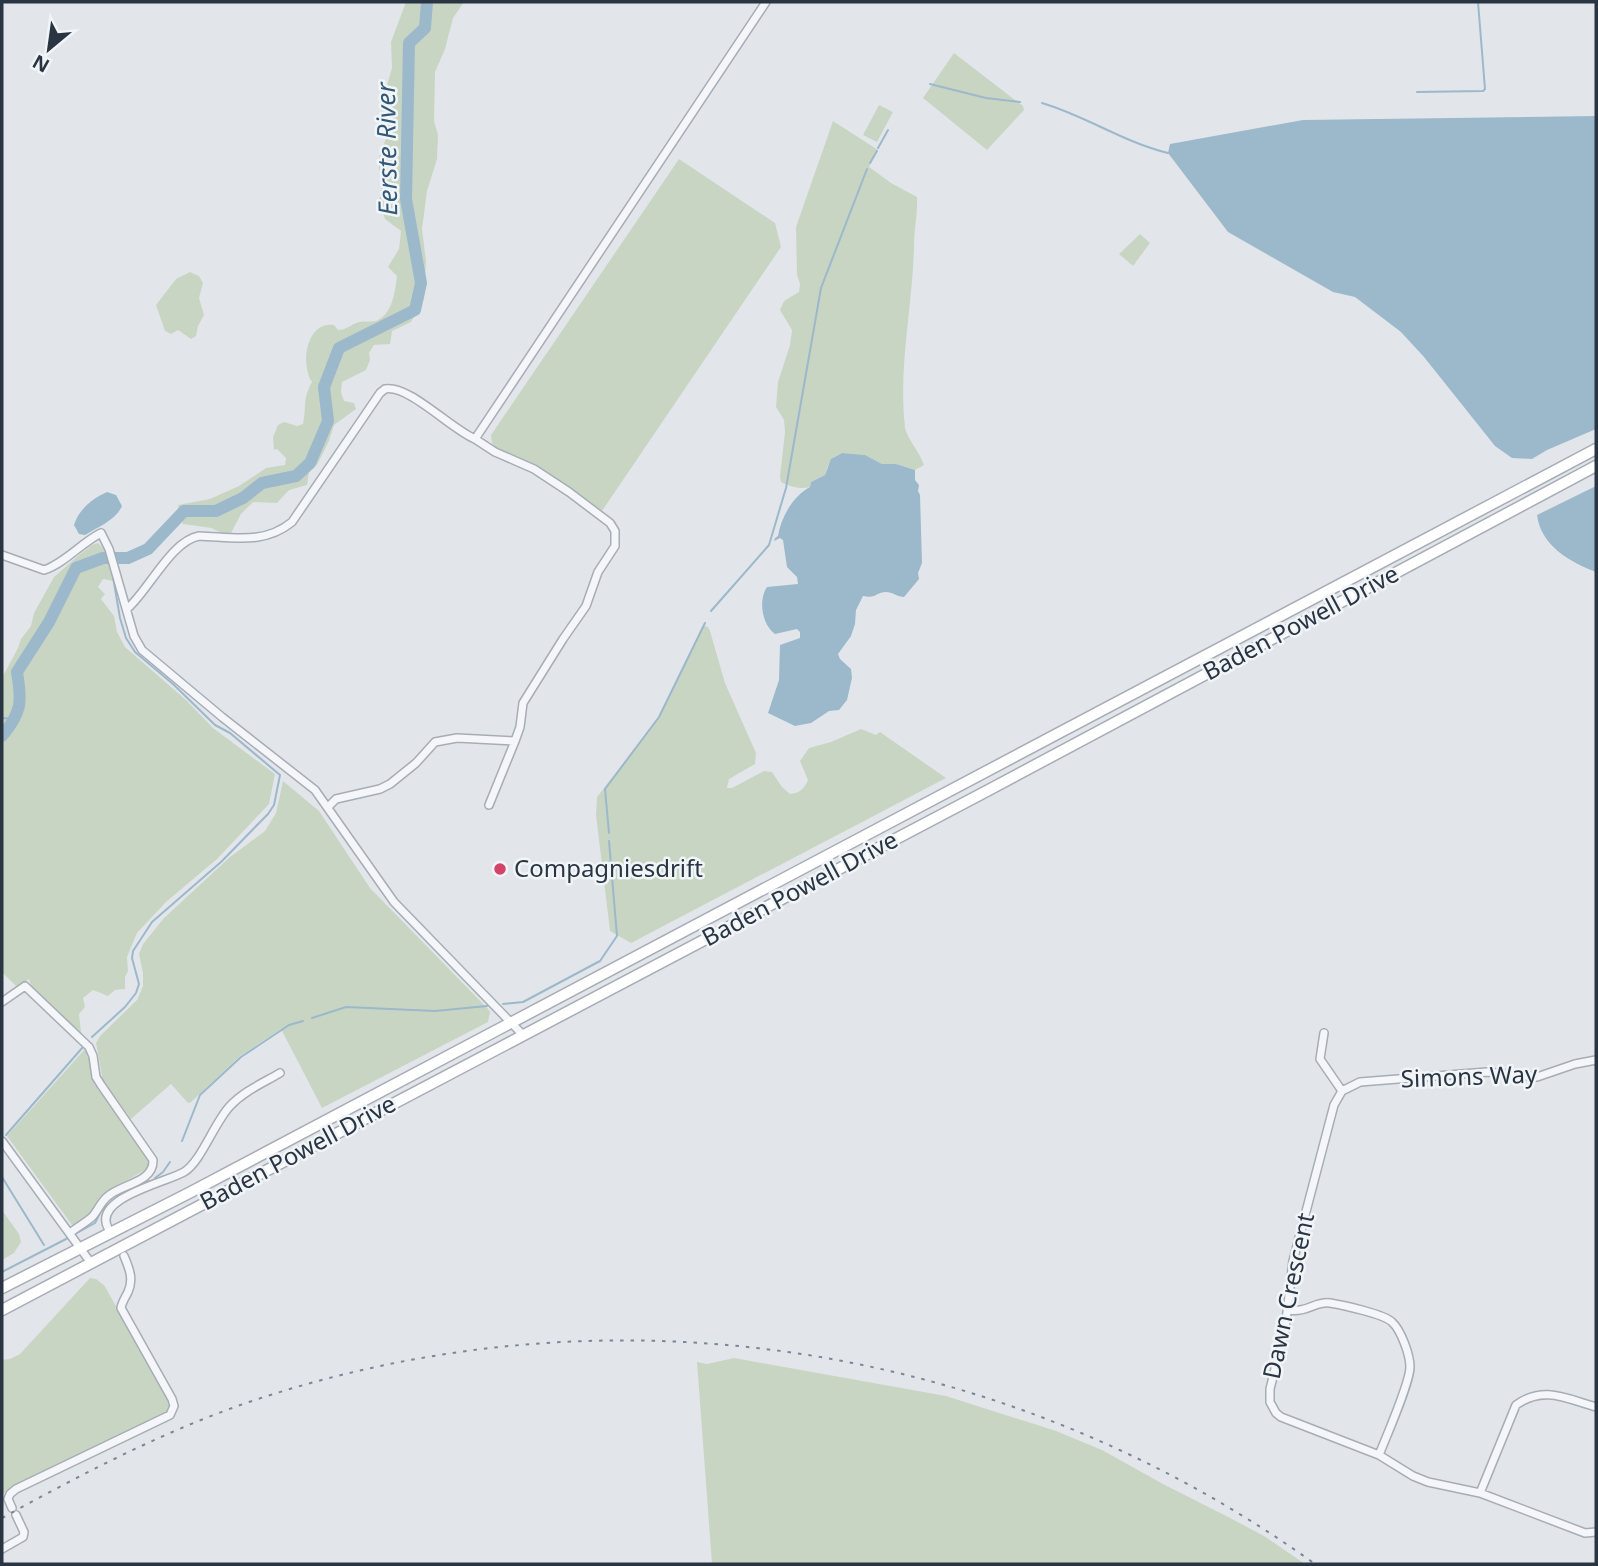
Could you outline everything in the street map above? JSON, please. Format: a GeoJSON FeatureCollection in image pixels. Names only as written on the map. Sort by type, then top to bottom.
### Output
{"type":"FeatureCollection","features":[{"type":"Feature","properties":{"kind":"main road","name":"Baden Powell Drive"},"geometry":{"type":"LineString","coordinates":[[2,1288],[511,1023],[1596,449]]}},
{"type":"Feature","properties":{"kind":"main road","name":"Baden Powell Drive"},"geometry":{"type":"LineString","coordinates":[[2,1310],[1596,466]]}},
{"type":"Feature","properties":{"kind":"street"},"geometry":{"type":"LineString","coordinates":[[475,439],[766,2]]}},
{"type":"Feature","properties":{"kind":"street"},"geometry":{"type":"LineString","coordinates":[[127,609],[141,597],[161,568],[190,539],[199,536],[261,538],[292,522],[380,393],[385,389],[400,390],[450,426],[495,452],[534,469],[610,523],[615,531],[615,546],[598,572],[586,606],[523,703],[520,727],[489,805]]}},
{"type":"Feature","properties":{"kind":"street"},"geometry":{"type":"LineString","coordinates":[[2,555],[44,570],[101,533],[110,549],[134,636],[142,650],[222,717],[309,784],[394,902],[522,1034]]}},
{"type":"Feature","properties":{"kind":"street"},"geometry":{"type":"LineString","coordinates":[[328,807],[336,799],[390,784],[416,763],[435,742],[457,738],[515,741]]}},
{"type":"Feature","properties":{"kind":"street"},"geometry":{"type":"LineString","coordinates":[[2,1002],[25,986],[89,1047],[96,1077],[150,1153],[154,1165],[144,1177],[106,1198],[92,1217],[70,1233]]}},
{"type":"Feature","properties":{"kind":"street"},"geometry":{"type":"LineString","coordinates":[[1324,1033],[1320,1059],[1342,1090]]}},
{"type":"Feature","properties":{"kind":"street","name":"Simons Way"},"geometry":{"type":"LineString","coordinates":[[1342,1090],[1360,1082],[1487,1072],[1537,1077],[1596,1060]]}},
{"type":"Feature","properties":{"kind":"street"},"geometry":{"type":"LineString","coordinates":[[108,1228],[107,1214],[114,1204],[191,1167],[230,1106],[254,1087],[280,1073]]}},
{"type":"Feature","properties":{"kind":"street","name":"Dawn Crescent"},"geometry":{"type":"LineString","coordinates":[[1342,1090],[1334,1105],[1293,1261],[1288,1310],[1269,1396],[1276,1413],[1379,1455],[1421,1480],[1480,1493],[1585,1533],[1596,1532]]}},
{"type":"Feature","properties":{"kind":"street"},"geometry":{"type":"LineString","coordinates":[[2,1141],[91,1263]]}},
{"type":"Feature","properties":{"kind":"street"},"geometry":{"type":"LineString","coordinates":[[151,1170],[151,1186]]}},
{"type":"Feature","properties":{"kind":"street"},"geometry":{"type":"LineString","coordinates":[[2,1549],[23,1537],[24,1532],[8,1499],[16,1489],[170,1415],[174,1406],[121,1308],[120,1304],[131,1286],[131,1273],[124,1256]]}},
{"type":"Feature","properties":{"kind":"street"},"geometry":{"type":"LineString","coordinates":[[1288,1310],[1304,1311],[1319,1304],[1332,1303],[1381,1316],[1394,1323],[1410,1370],[1379,1455]]}},
{"type":"Feature","properties":{"kind":"street"},"geometry":{"type":"LineString","coordinates":[[1480,1493],[1516,1405],[1541,1394],[1596,1407]]}},
{"type":"Feature","properties":{"kind":"green space"},"geometry":{"type":"Polygon","coordinates":[[[406,2],[464,2],[453,18],[445,49],[435,72],[434,121],[438,135],[437,159],[427,191],[422,229],[426,261],[424,299],[411,322],[392,331],[390,344],[374,345],[369,353],[370,360],[366,370],[342,382],[344,401],[354,403],[356,409],[334,425],[317,465],[309,472],[307,485],[289,490],[277,503],[253,502],[241,514],[231,533],[224,534],[211,528],[183,524],[178,505],[210,499],[239,486],[266,468],[285,465],[286,458],[277,449],[274,450],[273,437],[278,425],[284,422],[297,426],[303,424],[306,398],[312,382],[306,365],[306,355],[308,345],[317,330],[334,325],[341,330],[359,322],[376,321],[390,308],[397,276],[388,267],[399,249],[401,231],[385,219],[379,201],[383,181],[379,157],[388,133],[383,115],[383,99],[392,68],[391,42],[406,2]]]}},
{"type":"Feature","properties":{"kind":"green space"},"geometry":{"type":"Polygon","coordinates":[[[954,53],[1023,106],[1024,110],[987,150],[923,98],[954,53]]]}},
{"type":"Feature","properties":{"kind":"green space"},"geometry":{"type":"Polygon","coordinates":[[[879,105],[893,112],[877,142],[863,135],[879,105]]]}},
{"type":"Feature","properties":{"kind":"green space"},"geometry":{"type":"Polygon","coordinates":[[[833,121],[878,150],[869,167],[917,197],[903,404],[906,431],[924,465],[915,470],[896,464],[882,464],[865,455],[842,453],[834,457],[825,475],[811,482],[810,487],[799,488],[781,482],[780,476],[785,432],[784,420],[776,407],[778,382],[792,330],[780,310],[784,301],[799,292],[796,227],[833,121]]]}},
{"type":"Feature","properties":{"kind":"green space"},"geometry":{"type":"Polygon","coordinates":[[[679,159],[775,223],[781,247],[602,511],[527,463],[497,449],[492,443],[491,435],[679,159]]]}},
{"type":"Feature","properties":{"kind":"green space"},"geometry":{"type":"Polygon","coordinates":[[[1140,234],[1150,243],[1133,266],[1119,254],[1140,234]]]}},
{"type":"Feature","properties":{"kind":"green space"},"geometry":{"type":"Polygon","coordinates":[[[190,272],[199,276],[203,283],[199,298],[204,315],[196,336],[191,339],[178,330],[171,334],[165,331],[156,305],[176,279],[190,272]]]}},
{"type":"Feature","properties":{"kind":"green space"},"geometry":{"type":"Polygon","coordinates":[[[98,543],[107,552],[114,579],[103,579],[98,587],[105,594],[101,599],[114,616],[117,632],[125,647],[186,700],[213,728],[275,774],[269,804],[217,859],[166,902],[137,933],[127,957],[125,989],[115,990],[108,996],[93,990],[83,998],[85,1007],[79,1014],[81,1032],[43,1001],[29,979],[17,987],[2,972],[2,678],[54,577],[79,555],[98,543]]]}},
{"type":"Feature","properties":{"kind":"green space"},"geometry":{"type":"Polygon","coordinates":[[[705,626],[710,631],[725,683],[756,753],[755,764],[729,779],[727,788],[764,771],[772,772],[790,794],[796,793],[808,780],[800,761],[809,748],[861,729],[876,735],[880,732],[946,778],[631,943],[610,931],[596,815],[597,797],[659,717],[702,627],[705,626]]]}},
{"type":"Feature","properties":{"kind":"green space"},"geometry":{"type":"Polygon","coordinates":[[[283,781],[319,811],[370,888],[488,1009],[488,1022],[322,1108],[281,1029],[240,1056],[191,1102],[188,1103],[171,1084],[131,1119],[103,1081],[96,1043],[137,1000],[143,986],[139,954],[143,944],[164,918],[230,857],[265,831],[276,813],[283,781]]]}},
{"type":"Feature","properties":{"kind":"green space"},"geometry":{"type":"Polygon","coordinates":[[[85,1049],[90,1060],[94,1084],[150,1157],[151,1164],[147,1169],[106,1192],[89,1215],[72,1225],[7,1136],[85,1049]]]}},
{"type":"Feature","properties":{"kind":"green space"},"geometry":{"type":"Polygon","coordinates":[[[2,1210],[19,1234],[21,1242],[14,1253],[2,1260],[2,1210]]]}},
{"type":"Feature","properties":{"kind":"green space"},"geometry":{"type":"Polygon","coordinates":[[[90,1278],[104,1285],[171,1407],[165,1416],[114,1437],[2,1494],[2,1360],[20,1354],[90,1278]]]}},
{"type":"Feature","properties":{"kind":"green space"},"geometry":{"type":"Polygon","coordinates":[[[734,1358],[946,1396],[1056,1431],[1102,1450],[1264,1536],[1305,1564],[712,1564],[697,1362],[707,1364],[734,1358]]]}},
{"type":"Feature","properties":{"kind":"water"},"geometry":{"type":"Polygon","coordinates":[[[1596,116],[1596,429],[1532,459],[1512,458],[1495,446],[1401,332],[1355,297],[1333,292],[1228,232],[1168,153],[1170,144],[1303,120],[1596,116]]]}},
{"type":"Feature","properties":{"kind":"water"},"geometry":{"type":"Polygon","coordinates":[[[842,453],[865,455],[882,464],[896,464],[915,470],[920,495],[922,563],[919,579],[904,597],[886,592],[871,597],[863,596],[856,610],[851,636],[838,654],[851,669],[852,678],[847,700],[839,710],[829,711],[811,723],[795,726],[768,713],[779,680],[780,645],[800,638],[800,632],[797,629],[775,634],[771,630],[764,619],[764,592],[767,587],[798,584],[797,577],[787,567],[783,540],[780,538],[774,541],[775,538],[793,501],[810,487],[811,482],[825,475],[831,459],[842,453]]]}},
{"type":"Feature","properties":{"kind":"water"},"geometry":{"type":"Polygon","coordinates":[[[1596,486],[1596,572],[1558,551],[1544,536],[1537,515],[1596,486]]]}},
{"type":"Feature","properties":{"kind":"water"},"geometry":{"type":"Polygon","coordinates":[[[107,492],[116,495],[122,506],[119,511],[101,526],[85,535],[79,534],[74,525],[79,514],[91,501],[107,492]]]}},
{"type":"Feature","properties":{"kind":"waterway","name":"Eerste River"},"geometry":{"type":"LineString","coordinates":[[2,736],[19,706],[17,672],[49,622],[76,568],[103,558],[128,558],[148,549],[184,511],[216,511],[243,498],[262,483],[296,476],[310,463],[328,421],[324,387],[339,348],[415,310],[421,283],[406,199],[409,43],[425,28],[427,2]]}},
{"type":"Feature","properties":{"kind":"waterway"},"geometry":{"type":"LineString","coordinates":[[1417,92],[1485,89],[1478,2]]}},
{"type":"Feature","properties":{"kind":"waterway"},"geometry":{"type":"LineString","coordinates":[[930,84],[986,98],[1020,102]]}},
{"type":"Feature","properties":{"kind":"waterway"},"geometry":{"type":"LineString","coordinates":[[1042,103],[1168,153]]}},
{"type":"Feature","properties":{"kind":"waterway"},"geometry":{"type":"LineString","coordinates":[[878,148],[888,130]]}},
{"type":"Feature","properties":{"kind":"waterway"},"geometry":{"type":"LineString","coordinates":[[870,163],[877,151]]}},
{"type":"Feature","properties":{"kind":"waterway"},"geometry":{"type":"LineString","coordinates":[[711,611],[769,545],[786,488],[821,288],[867,169]]}},
{"type":"Feature","properties":{"kind":"waterway"},"geometry":{"type":"LineString","coordinates":[[92,1037],[125,1007],[136,993],[139,984],[132,958],[133,951],[152,922],[221,862],[268,814],[274,805],[280,775],[230,733],[215,725],[135,652],[126,638],[120,618],[112,571]]}},
{"type":"Feature","properties":{"kind":"waterway"},"geometry":{"type":"LineString","coordinates":[[609,833],[605,789],[659,717],[705,623]]}},
{"type":"Feature","properties":{"kind":"waterway"},"geometry":{"type":"LineString","coordinates":[[2,718],[16,719]]}},
{"type":"Feature","properties":{"kind":"waterway"},"geometry":{"type":"LineString","coordinates":[[503,1004],[523,1002],[600,961],[617,936],[609,841]]}},
{"type":"Feature","properties":{"kind":"waterway"},"geometry":{"type":"LineString","coordinates":[[312,1018],[346,1007],[435,1011],[487,1006]]}},
{"type":"Feature","properties":{"kind":"waterway"},"geometry":{"type":"LineString","coordinates":[[182,1141],[200,1095],[241,1057],[289,1025],[303,1021]]}},
{"type":"Feature","properties":{"kind":"waterway"},"geometry":{"type":"LineString","coordinates":[[6,1135],[83,1047]]}},
{"type":"Feature","properties":{"kind":"waterway"},"geometry":{"type":"LineString","coordinates":[[155,1178],[170,1162]]}},
{"type":"Feature","properties":{"kind":"waterway"},"geometry":{"type":"LineString","coordinates":[[2,1177],[44,1245]]}},
{"type":"Feature","properties":{"kind":"waterway"},"geometry":{"type":"LineString","coordinates":[[119,1193],[149,1181]]}},
{"type":"Feature","properties":{"kind":"waterway"},"geometry":{"type":"LineString","coordinates":[[77,1233],[95,1223],[104,1205]]}},
{"type":"Feature","properties":{"kind":"waterway"},"geometry":{"type":"LineString","coordinates":[[2,1272],[68,1238]]}},
{"type":"Feature","properties":{"kind":"railway"},"geometry":{"type":"LineString","coordinates":[[2,1518],[123,1455],[217,1414],[249,1402],[386,1365],[524,1345],[663,1341],[802,1354],[937,1383],[1069,1428],[1195,1488],[1315,1564]]}},
{"type":"Feature","properties":{"kind":"place","name":"Compagniesdrift"},"geometry":{"type":"Point","coordinates":[500,869]}}]}
